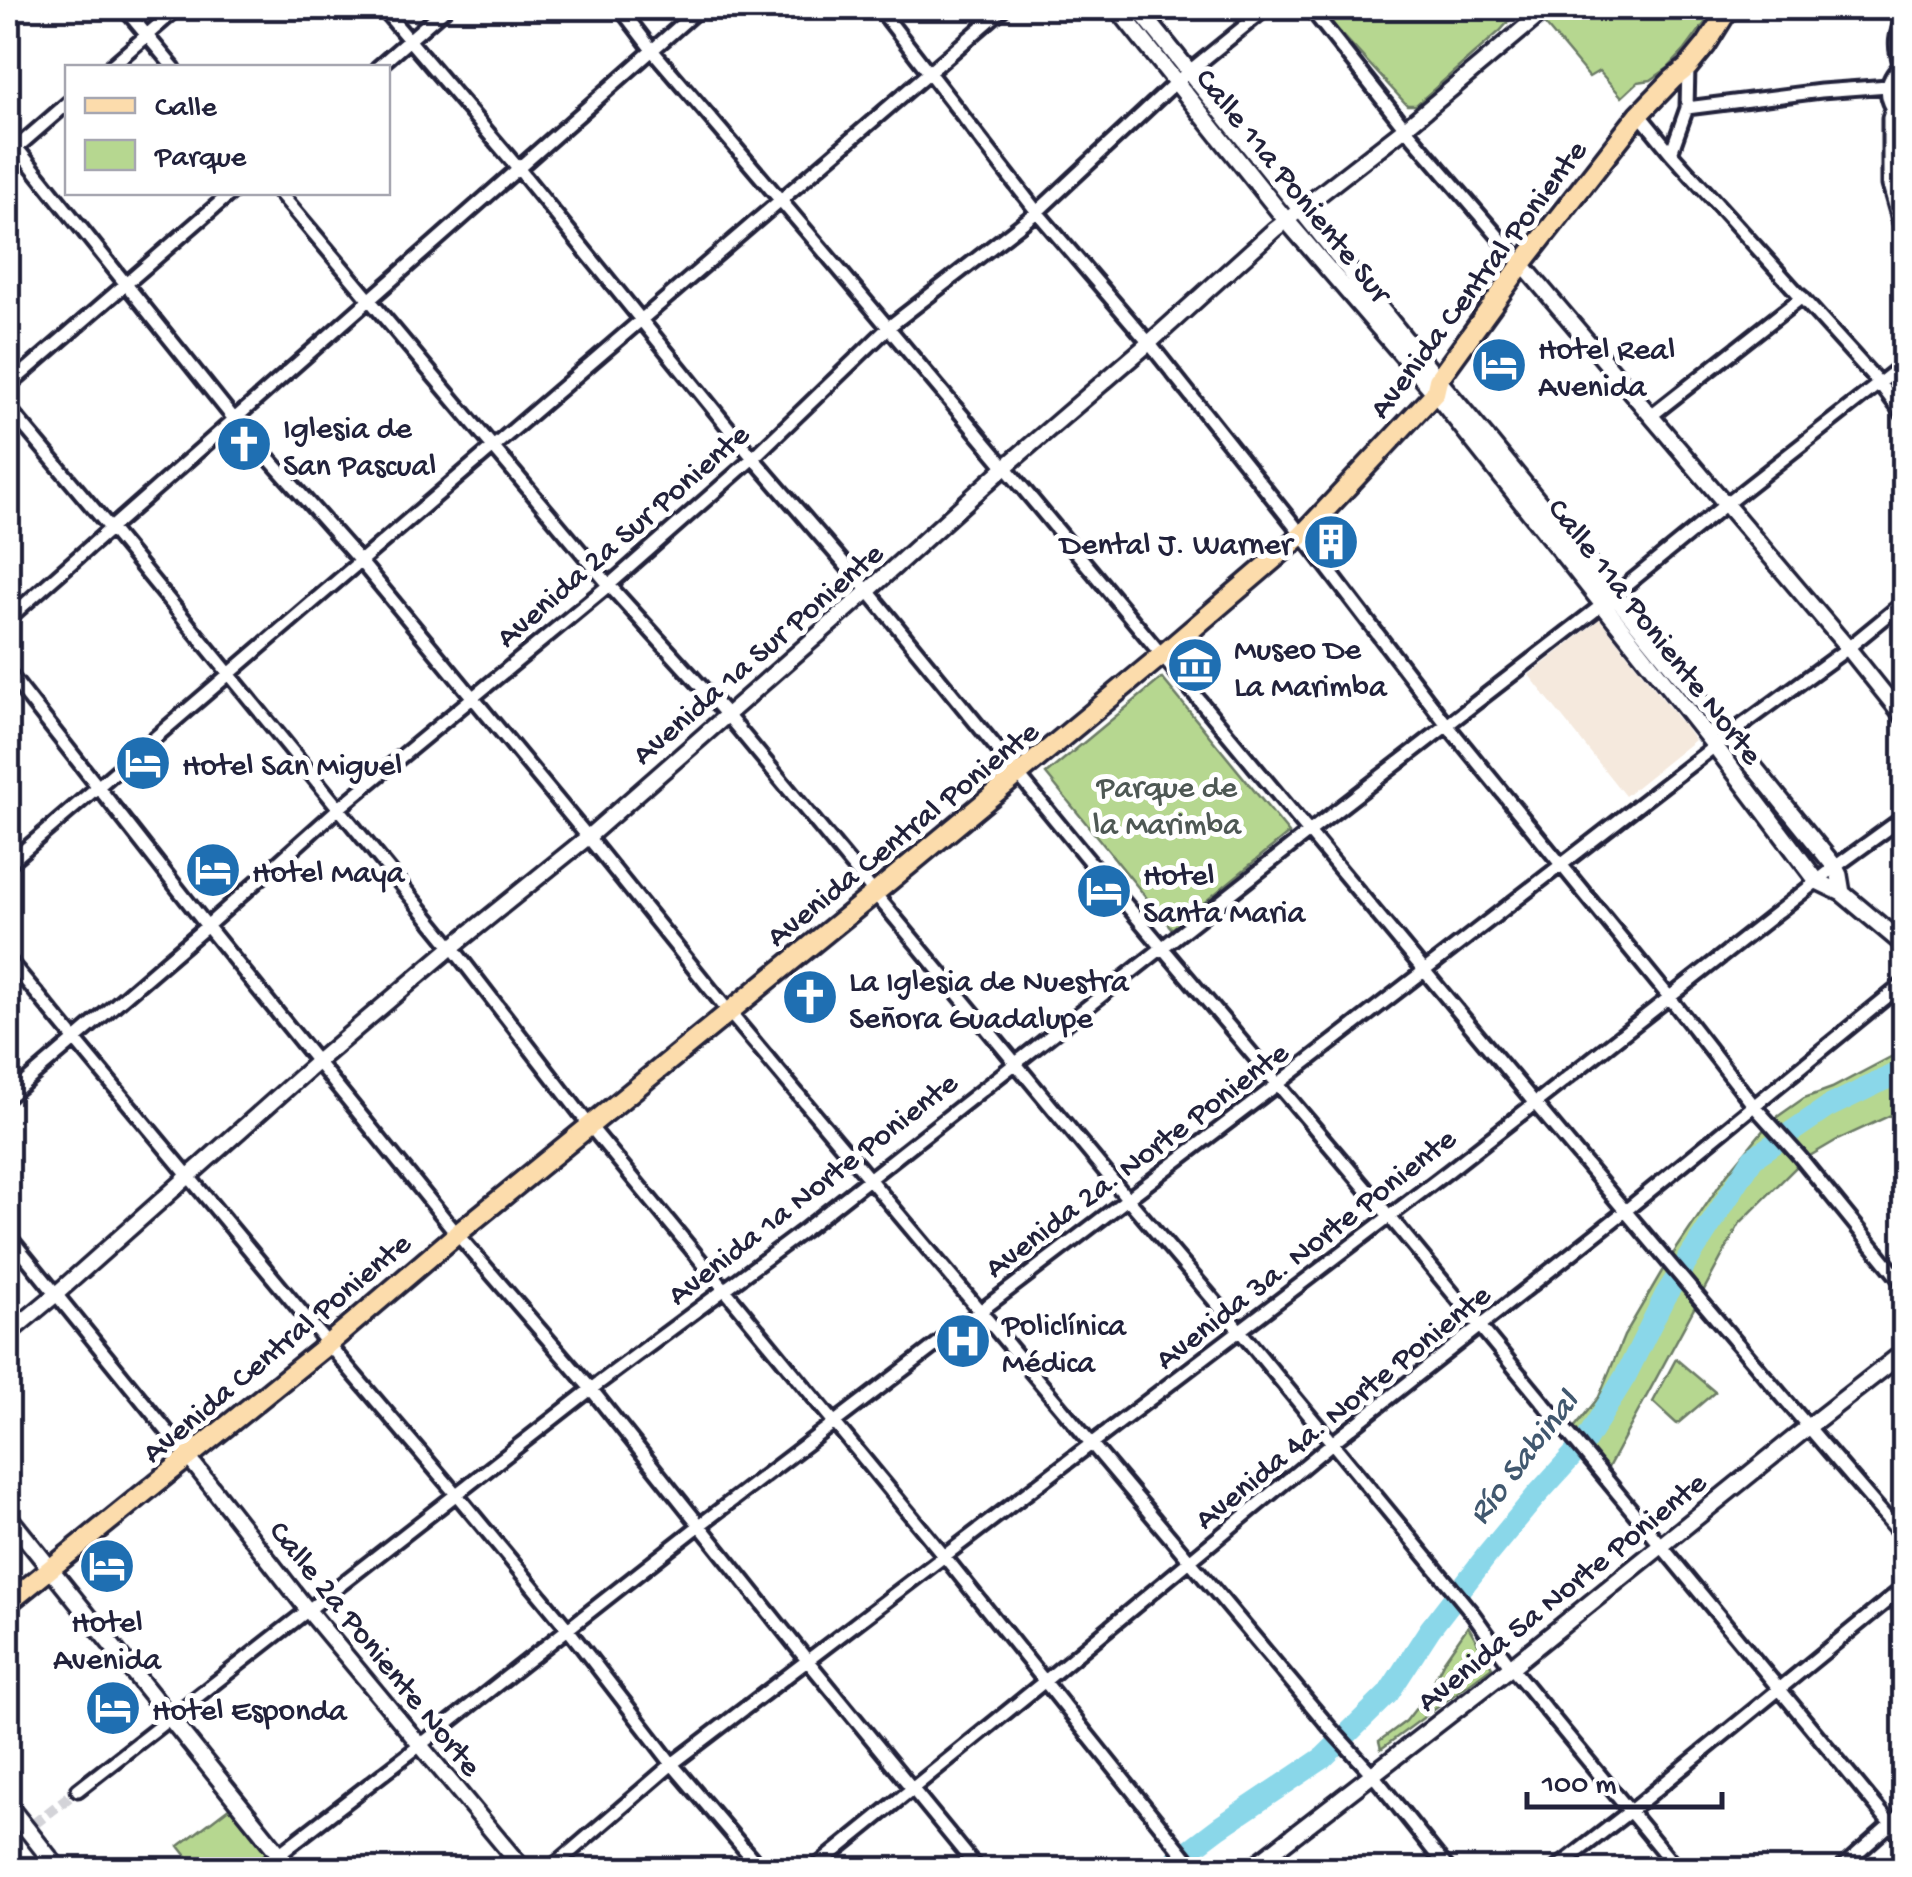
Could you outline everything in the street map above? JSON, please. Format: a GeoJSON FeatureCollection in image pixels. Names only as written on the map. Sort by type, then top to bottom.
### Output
{"type":"FeatureCollection","features":[{"type":"Feature","properties":{"kind":"main road","name":"Calle 11a Poniente Sur"},"geometry":{"type":"LineString","coordinates":[[1117,8],[1299,208],[1365,301],[1436,387]]}},
{"type":"Feature","properties":{"kind":"main road","name":"Calle 11a Poniente Sur"},"geometry":{"type":"LineString","coordinates":[[1138,8],[1286,220],[1365,301]]}},
{"type":"Feature","properties":{"kind":"main road","name":"Avenida Central Poniente"},"geometry":{"type":"LineString","coordinates":[[8,1603],[876,893],[1302,536],[1436,387],[1522,264],[1638,114],[1688,68],[1729,8]]}},
{"type":"Feature","properties":{"kind":"main road","name":"Calle 11a Poniente Norte"},"geometry":{"type":"LineString","coordinates":[[1436,387],[1608,600],[1818,881],[1842,893],[1904,944]]}},
{"type":"Feature","properties":{"kind":"main road","name":"Calle 11a Poniente Norte"},"geometry":{"type":"LineString","coordinates":[[1608,600],[1729,735],[1835,867]]}},
{"type":"Feature","properties":{"kind":"main road"},"geometry":{"type":"LineString","coordinates":[[1835,867],[1842,893]]}},
{"type":"Feature","properties":{"kind":"main road","name":"Avenida 5a Norte Poniente"},"geometry":{"type":"LineString","coordinates":[[1249,1870],[1904,1352]]}},
{"type":"Feature","properties":{"kind":"main road"},"geometry":{"type":"LineString","coordinates":[[8,1516],[292,1870]]}},
{"type":"Feature","properties":{"kind":"main road"},"geometry":{"type":"LineString","coordinates":[[8,1804],[59,1870]]}},
{"type":"Feature","properties":{"kind":"street"},"geometry":{"type":"LineString","coordinates":[[124,8],[171,65]]}},
{"type":"Feature","properties":{"kind":"street"},"geometry":{"type":"LineString","coordinates":[[112,65],[178,8]]}},
{"type":"Feature","properties":{"kind":"street"},"geometry":{"type":"LineString","coordinates":[[382,8],[1904,1840]]}},
{"type":"Feature","properties":{"kind":"street"},"geometry":{"type":"LineString","coordinates":[[380,65],[446,8]]}},
{"type":"Feature","properties":{"kind":"street"},"geometry":{"type":"LineString","coordinates":[[620,8],[890,326],[1624,1212],[1904,1538]]}},
{"type":"Feature","properties":{"kind":"street"},"geometry":{"type":"LineString","coordinates":[[8,619],[700,8]]}},
{"type":"Feature","properties":{"kind":"street"},"geometry":{"type":"LineString","coordinates":[[880,8],[1037,212],[1149,343],[1448,726],[1904,1286]]}},
{"type":"Feature","properties":{"kind":"street"},"geometry":{"type":"LineString","coordinates":[[8,864],[1004,8]]}},
{"type":"Feature","properties":{"kind":"street","name":"Avenida 2a Sur Poniente"},"geometry":{"type":"LineString","coordinates":[[8,1098],[338,809],[608,585],[753,458],[890,326],[1037,212],[1182,76],[1267,8]]}},
{"type":"Feature","properties":{"kind":"street"},"geometry":{"type":"LineString","coordinates":[[1310,8],[1405,128],[1904,718]]}},
{"type":"Feature","properties":{"kind":"street","name":"Avenida 1a Sur Poniente"},"geometry":{"type":"LineString","coordinates":[[8,1334],[318,1060],[588,837],[1299,208],[1405,128],[1542,13]]}},
{"type":"Feature","properties":{"kind":"street"},"geometry":{"type":"LineString","coordinates":[[1904,16],[1895,51],[1902,64],[1888,86],[1887,100],[1904,122]]}},
{"type":"Feature","properties":{"kind":"street"},"geometry":{"type":"LineString","coordinates":[[1671,153],[1686,108],[1688,68]]}},
{"type":"Feature","properties":{"kind":"street"},"geometry":{"type":"LineString","coordinates":[[1686,108],[1888,86]]}},
{"type":"Feature","properties":{"kind":"street"},"geometry":{"type":"LineString","coordinates":[[65,105],[10,147],[234,419],[360,561],[729,1012],[1449,1870]]}},
{"type":"Feature","properties":{"kind":"street"},"geometry":{"type":"LineString","coordinates":[[1892,109],[1889,186],[1904,237]]}},
{"type":"Feature","properties":{"kind":"street"},"geometry":{"type":"LineString","coordinates":[[1638,114],[1880,384],[1904,416]]}},
{"type":"Feature","properties":{"kind":"street"},"geometry":{"type":"LineString","coordinates":[[8,386],[229,195]]}},
{"type":"Feature","properties":{"kind":"street"},"geometry":{"type":"LineString","coordinates":[[282,195],[608,585],[727,715],[876,893],[1240,1330],[1678,1870]]}},
{"type":"Feature","properties":{"kind":"street"},"geometry":{"type":"LineString","coordinates":[[1651,416],[1802,297]]}},
{"type":"Feature","properties":{"kind":"street","name":"Avenida 1a Norte Poniente"},"geometry":{"type":"LineString","coordinates":[[78,1790],[591,1389],[870,1179],[1904,364]]}},
{"type":"Feature","properties":{"kind":"street"},"geometry":{"type":"LineString","coordinates":[[8,407],[452,947],[590,1126],[945,1556],[1196,1870]]}},
{"type":"Feature","properties":{"kind":"street","name":"Avenida 2a. Norte Poniente"},"geometry":{"type":"LineString","coordinates":[[258,1870],[700,1524],[1904,602]]}},
{"type":"Feature","properties":{"kind":"street"},"geometry":{"type":"LineString","coordinates":[[8,672],[456,1234],[591,1389],[978,1870]]}},
{"type":"Feature","properties":{"kind":"street","name":"Avenida 3a. Norte Poniente"},"geometry":{"type":"LineString","coordinates":[[548,1870],[672,1764],[1904,817]]}},
{"type":"Feature","properties":{"kind":"street"},"geometry":{"type":"LineString","coordinates":[[8,959],[567,1628],[672,1764],[762,1870]]}},
{"type":"Feature","properties":{"kind":"street","name":"Avenida 4a. Norte Poniente"},"geometry":{"type":"LineString","coordinates":[[812,1870],[1332,1443],[1904,983]]}},
{"type":"Feature","properties":{"kind":"street"},"geometry":{"type":"LineString","coordinates":[[8,1236],[189,1458]]}},
{"type":"Feature","properties":{"kind":"street","name":"Calle 2a Poniente Norte"},"geometry":{"type":"LineString","coordinates":[[189,1458],[524,1870]]}},
{"type":"Feature","properties":{"kind":"street"},"geometry":{"type":"LineString","coordinates":[[1554,1870],[1904,1587]]}},
{"type":"Feature","properties":{"kind":"street"},"geometry":{"type":"LineString","coordinates":[[1839,1870],[1904,1812]]}},
{"type":"Feature","properties":{"kind":"shaded area"},"geometry":{"type":"Polygon","coordinates":[[[1600,619],[1695,740],[1625,796],[1529,675],[1600,619]]]}},
{"type":"Feature","properties":{"kind":"green space"},"geometry":{"type":"Polygon","coordinates":[[[1318,8],[1515,8],[1500,31],[1416,105],[1407,105],[1318,8]]]}},
{"type":"Feature","properties":{"kind":"green space"},"geometry":{"type":"Polygon","coordinates":[[[1531,8],[1716,8],[1668,68],[1651,80],[1638,82],[1622,97],[1599,71],[1589,77],[1531,8]]]}},
{"type":"Feature","properties":{"kind":"green space","name":"Parque de la Marimba"},"geometry":{"type":"Polygon","coordinates":[[[1162,678],[1289,833],[1172,929],[1046,774],[1162,678]]]}},
{"type":"Feature","properties":{"kind":"green space"},"geometry":{"type":"Polygon","coordinates":[[[1904,1050],[1904,1109],[1803,1160],[1740,1223],[1604,1475],[1569,1434],[1599,1397],[1624,1336],[1727,1174],[1770,1122],[1804,1098],[1832,1088],[1904,1050]]]}},
{"type":"Feature","properties":{"kind":"green space"},"geometry":{"type":"Polygon","coordinates":[[[1676,1359],[1715,1392],[1677,1424],[1653,1402],[1676,1359]]]}},
{"type":"Feature","properties":{"kind":"green space"},"geometry":{"type":"Polygon","coordinates":[[[1468,1626],[1492,1667],[1381,1749],[1379,1741],[1406,1721],[1427,1694],[1468,1626]]]}},
{"type":"Feature","properties":{"kind":"green space"},"geometry":{"type":"Polygon","coordinates":[[[234,1804],[270,1852],[247,1869],[197,1869],[179,1846],[234,1804]]]}},
{"type":"Feature","properties":{"kind":"waterway","name":"Río Sabinal"},"geometry":{"type":"LineString","coordinates":[[1163,1870],[1323,1758],[1388,1694],[1430,1629],[1488,1554],[1585,1442],[1626,1375],[1665,1296],[1753,1158],[1828,1107],[1904,1070]]}},
{"type":"Feature","properties":{"kind":"tunnel"},"geometry":{"type":"LineString","coordinates":[[8,1844],[78,1790]]}},
{"type":"Feature","properties":{"kind":"place","name":"Hotel Real Avenida"},"geometry":{"type":"Point","coordinates":[1499,365]}},
{"type":"Feature","properties":{"kind":"place","name":"Iglesia de San Pascual"},"geometry":{"type":"Point","coordinates":[244,444]}},
{"type":"Feature","properties":{"kind":"place","name":"Dental J. Warner"},"geometry":{"type":"Point","coordinates":[1331,542]}},
{"type":"Feature","properties":{"kind":"place","name":"Museo De La Marimba"},"geometry":{"type":"Point","coordinates":[1195,665]}},
{"type":"Feature","properties":{"kind":"place","name":"Hotel San Miguel"},"geometry":{"type":"Point","coordinates":[143,763]}},
{"type":"Feature","properties":{"kind":"place","name":"Hotel Maya"},"geometry":{"type":"Point","coordinates":[213,870]}},
{"type":"Feature","properties":{"kind":"place","name":"Hotel Santa Maria"},"geometry":{"type":"Point","coordinates":[1104,891]}},
{"type":"Feature","properties":{"kind":"place","name":"La Iglesia de Nuestra Señora Guadalupe"},"geometry":{"type":"Point","coordinates":[810,997]}},
{"type":"Feature","properties":{"kind":"place","name":"Policlínica Médica"},"geometry":{"type":"Point","coordinates":[963,1341]}},
{"type":"Feature","properties":{"kind":"place","name":"Hotel Avenida"},"geometry":{"type":"Point","coordinates":[107,1566]}},
{"type":"Feature","properties":{"kind":"place","name":"Hotel Esponda"},"geometry":{"type":"Point","coordinates":[113,1708]}}]}
